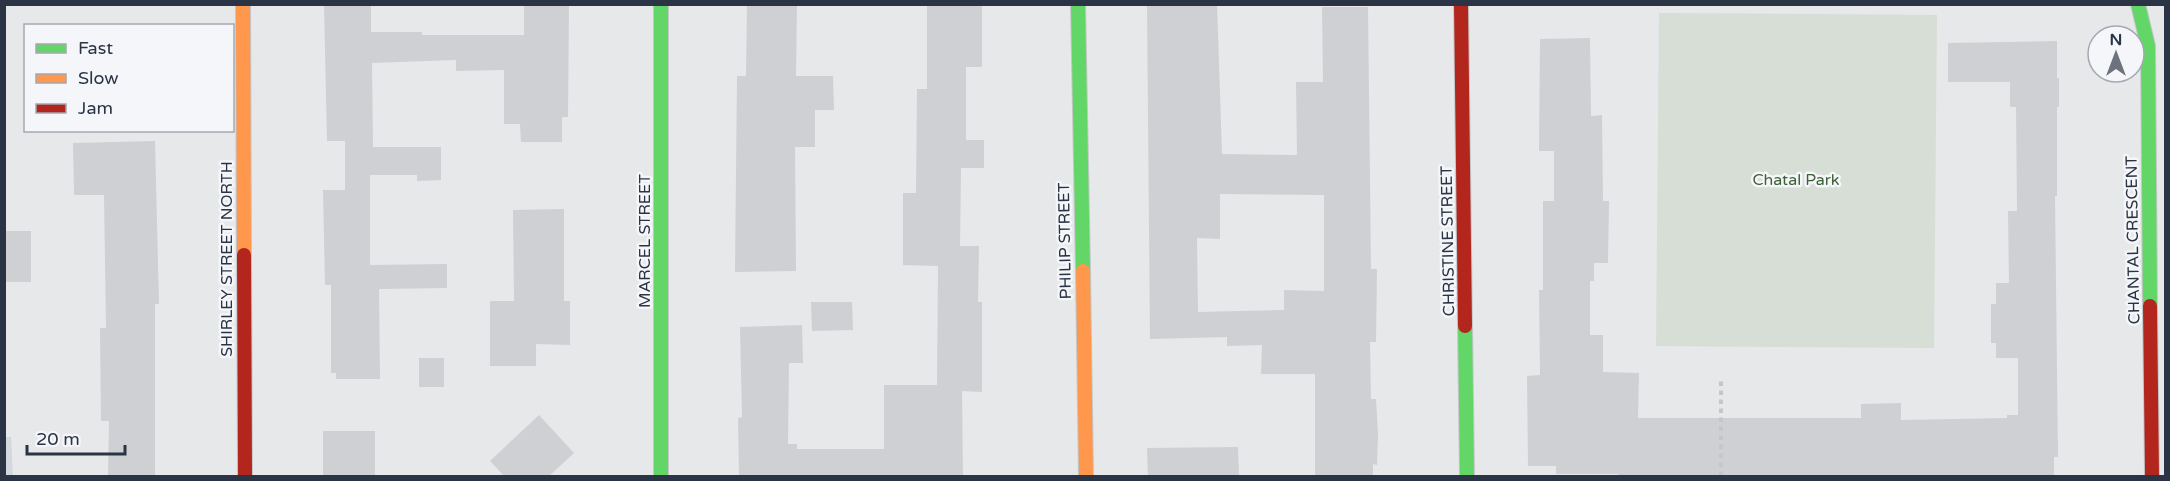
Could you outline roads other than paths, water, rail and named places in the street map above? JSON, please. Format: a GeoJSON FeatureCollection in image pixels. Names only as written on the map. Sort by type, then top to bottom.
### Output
{"type":"FeatureCollection","features":[{"type":"Feature","properties":{"kind":"street","name":"SHIRLEY STREET NORTH"},"geometry":{"type":"LineString","coordinates":[[243,4],[245,477]]}},
{"type":"Feature","properties":{"kind":"street","name":"MARCEL STREET"},"geometry":{"type":"LineString","coordinates":[[661,4],[661,477]]}},
{"type":"Feature","properties":{"kind":"street","name":"PHILIP STREET"},"geometry":{"type":"LineString","coordinates":[[1078,4],[1086,477]]}},
{"type":"Feature","properties":{"kind":"street","name":"CHRISTINE STREET"},"geometry":{"type":"LineString","coordinates":[[1461,4],[1467,477]]}},
{"type":"Feature","properties":{"kind":"street","name":"CHANTAL CRESCENT"},"geometry":{"type":"LineString","coordinates":[[2138,4],[2148,46],[2152,477]]}},
{"type":"Feature","properties":{"kind":"park label","name":"Chatal Park"},"geometry":{"type":"Point","coordinates":[1796,180]}}]}
